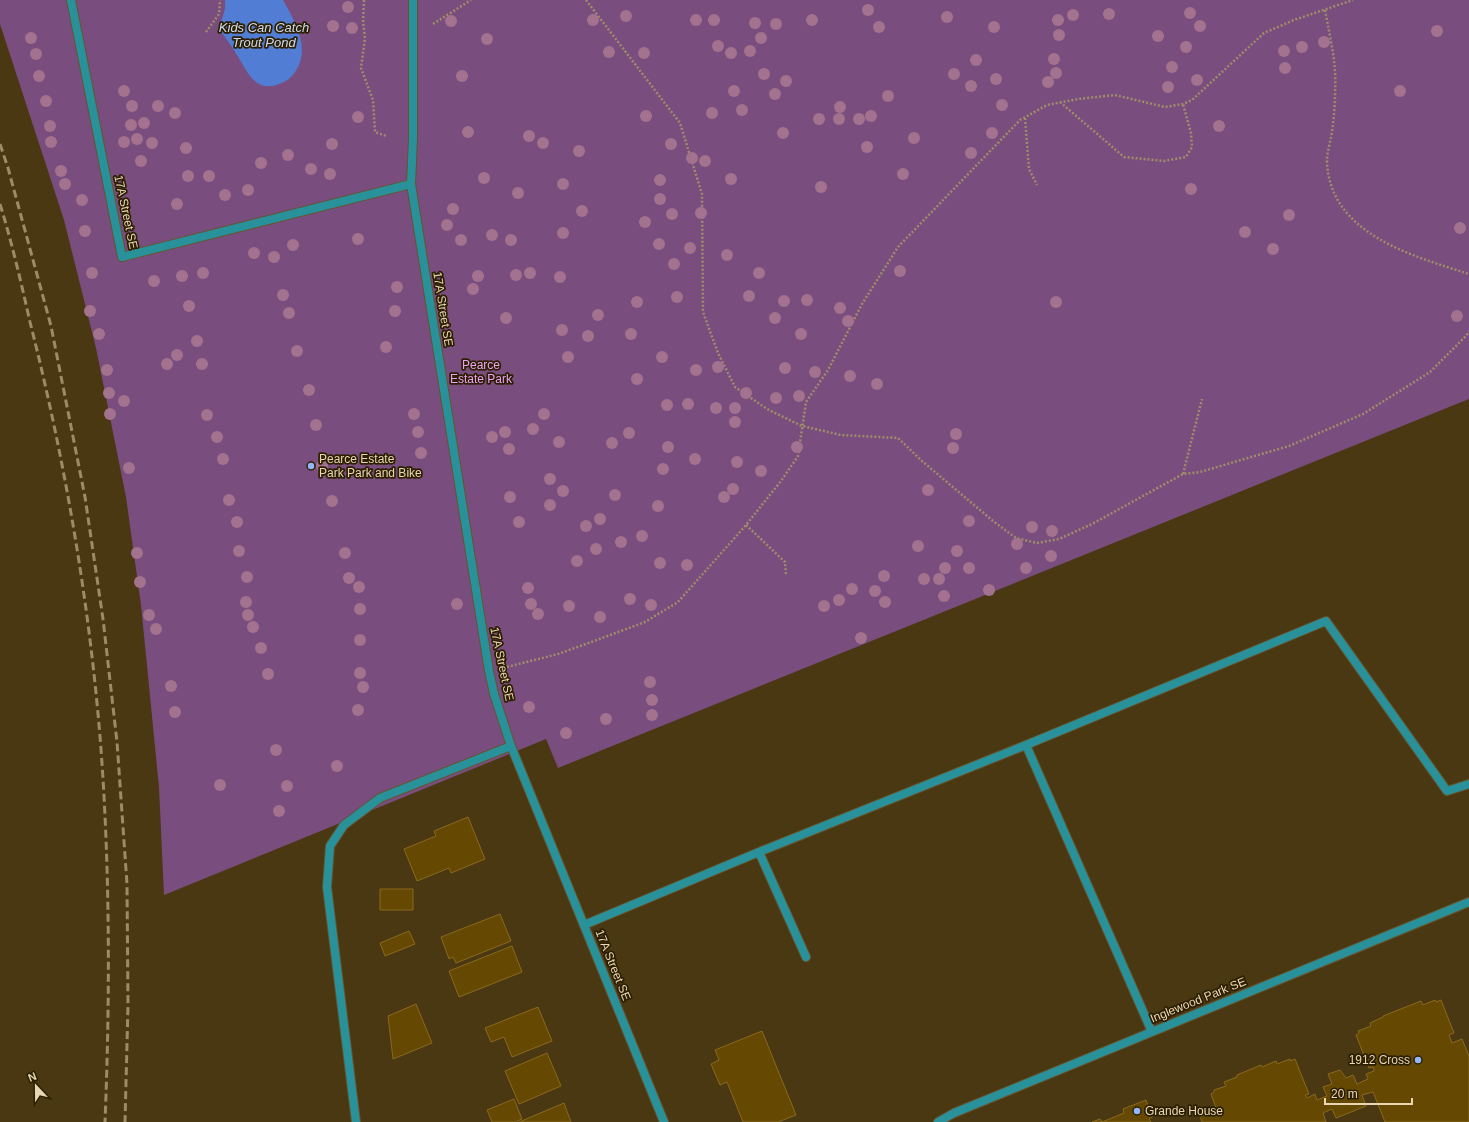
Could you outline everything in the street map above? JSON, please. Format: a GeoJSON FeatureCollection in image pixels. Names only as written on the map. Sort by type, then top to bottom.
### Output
{"type":"FeatureCollection","features":[{"type":"Feature","properties":{"kind":"street","name":"17A Street SE"},"geometry":{"type":"LineString","coordinates":[[71,0],[122,257],[411,184]]}},
{"type":"Feature","properties":{"kind":"street","name":"17A Street SE"},"geometry":{"type":"LineString","coordinates":[[413,0],[413,139],[411,184],[489,671],[494,694],[511,746],[664,1122]]}},
{"type":"Feature","properties":{"kind":"street"},"geometry":{"type":"LineString","coordinates":[[584,925],[759,852],[1026,745],[1326,621],[1447,791],[1469,784]]}},
{"type":"Feature","properties":{"kind":"street"},"geometry":{"type":"LineString","coordinates":[[1026,745],[1152,1032]]}},
{"type":"Feature","properties":{"kind":"street"},"geometry":{"type":"LineString","coordinates":[[356,1122],[327,887],[330,846],[344,825],[380,798],[511,746]]}},
{"type":"Feature","properties":{"kind":"street"},"geometry":{"type":"LineString","coordinates":[[759,852],[806,957]]}},
{"type":"Feature","properties":{"kind":"street","name":"Inglewood Park SE"},"geometry":{"type":"LineString","coordinates":[[938,1122],[954,1113],[1469,902]]}},
{"type":"Feature","properties":{"kind":"path"},"geometry":{"type":"LineString","coordinates":[[206,32],[219,14],[220,0]]}},
{"type":"Feature","properties":{"kind":"path"},"geometry":{"type":"LineString","coordinates":[[364,0],[363,22],[365,38],[361,68],[373,100],[376,132],[386,136]]}},
{"type":"Feature","properties":{"kind":"path"},"geometry":{"type":"LineString","coordinates":[[413,27],[429,26],[471,0]]}},
{"type":"Feature","properties":{"kind":"path"},"geometry":{"type":"LineString","coordinates":[[586,0],[680,123],[702,194],[703,312],[718,353],[735,386],[767,409],[802,426],[842,436],[898,438],[922,461],[993,521],[1016,538],[1036,543],[1059,539],[1092,524],[1183,474],[1200,472],[1289,446],[1363,414],[1430,372],[1466,336],[1469,331]]}},
{"type":"Feature","properties":{"kind":"path"},"geometry":{"type":"LineString","coordinates":[[489,671],[558,654],[651,618],[678,602],[746,525],[781,481],[798,456],[806,402],[828,370],[862,304],[898,247],[1015,125],[1024,118],[1047,105],[1078,98],[1116,95],[1165,107],[1182,104],[1192,100],[1264,33],[1294,20],[1353,0]]}},
{"type":"Feature","properties":{"kind":"path"},"geometry":{"type":"LineString","coordinates":[[1325,10],[1333,57],[1336,90],[1332,132],[1327,160],[1331,186],[1341,206],[1354,221],[1375,237],[1417,257],[1469,274]]}},
{"type":"Feature","properties":{"kind":"path"},"geometry":{"type":"LineString","coordinates":[[1060,102],[1124,157],[1164,162],[1186,157],[1192,146],[1191,133],[1182,104]]}},
{"type":"Feature","properties":{"kind":"path"},"geometry":{"type":"LineString","coordinates":[[1024,118],[1029,169],[1037,185]]}},
{"type":"Feature","properties":{"kind":"path"},"geometry":{"type":"LineString","coordinates":[[1183,474],[1202,399]]}},
{"type":"Feature","properties":{"kind":"path"},"geometry":{"type":"LineString","coordinates":[[746,525],[785,562],[786,575]]}},
{"type":"Feature","properties":{"kind":"green space","name":"Pearce Estate Park"},"geometry":{"type":"Polygon","coordinates":[[[0,0],[1469,0],[1469,399],[558,768],[546,739],[164,895],[159,787],[141,605],[126,497],[96,348],[64,220],[0,24],[0,0]]]}},
{"type":"Feature","properties":{"kind":"water","name":"Kids Can Catch Trout Pond"},"geometry":{"type":"Polygon","coordinates":[[[225,0],[283,0],[296,25],[301,42],[301,60],[293,75],[284,82],[273,86],[267,86],[256,82],[249,75],[218,27],[224,14],[225,0]]]}},
{"type":"Feature","properties":{"kind":"building"},"geometry":{"type":"Polygon","coordinates":[[[468,817],[485,859],[451,873],[449,868],[417,881],[404,849],[436,836],[434,831],[468,817]]]}},
{"type":"Feature","properties":{"kind":"building"},"geometry":{"type":"Polygon","coordinates":[[[380,889],[413,889],[413,910],[380,910],[380,889]]]}},
{"type":"Feature","properties":{"kind":"building"},"geometry":{"type":"Polygon","coordinates":[[[500,914],[511,941],[456,963],[453,957],[449,959],[441,937],[500,914]]]}},
{"type":"Feature","properties":{"kind":"building"},"geometry":{"type":"Polygon","coordinates":[[[409,931],[415,944],[385,956],[380,943],[409,931]]]}},
{"type":"Feature","properties":{"kind":"building"},"geometry":{"type":"Polygon","coordinates":[[[512,946],[522,972],[459,997],[449,971],[512,946]]]}},
{"type":"Feature","properties":{"kind":"building","name":"1912 Cross"},"geometry":{"type":"Polygon","coordinates":[[[1435,1000],[1436,1002],[1441,1000],[1454,1033],[1449,1035],[1452,1043],[1462,1039],[1469,1056],[1469,1122],[1385,1122],[1373,1092],[1362,1095],[1366,1106],[1336,1118],[1332,1109],[1323,1113],[1326,1122],[1202,1122],[1200,1115],[1216,1108],[1211,1094],[1214,1090],[1226,1086],[1224,1082],[1237,1077],[1237,1075],[1261,1065],[1262,1067],[1276,1061],[1277,1064],[1290,1059],[1290,1061],[1295,1059],[1309,1094],[1305,1095],[1307,1098],[1315,1094],[1317,1100],[1327,1096],[1323,1087],[1332,1084],[1328,1074],[1340,1070],[1346,1078],[1353,1075],[1357,1084],[1368,1079],[1366,1074],[1374,1071],[1373,1067],[1369,1068],[1356,1035],[1359,1033],[1358,1031],[1371,1026],[1370,1023],[1383,1016],[1421,1001],[1423,1005],[1435,1000]]]}},
{"type":"Feature","properties":{"kind":"building"},"geometry":{"type":"Polygon","coordinates":[[[416,1004],[432,1043],[393,1059],[388,1016],[416,1004]]]}},
{"type":"Feature","properties":{"kind":"building"},"geometry":{"type":"Polygon","coordinates":[[[538,1007],[552,1041],[512,1057],[504,1037],[491,1042],[485,1028],[538,1007]]]}},
{"type":"Feature","properties":{"kind":"building"},"geometry":{"type":"Polygon","coordinates":[[[762,1031],[796,1115],[778,1122],[743,1122],[727,1082],[720,1085],[711,1064],[719,1060],[715,1050],[762,1031]]]}},
{"type":"Feature","properties":{"kind":"building"},"geometry":{"type":"Polygon","coordinates":[[[547,1053],[561,1086],[519,1104],[505,1071],[547,1053]]]}},
{"type":"Feature","properties":{"kind":"building"},"geometry":{"type":"Polygon","coordinates":[[[514,1099],[522,1119],[515,1122],[492,1122],[487,1110],[514,1099]]]}},
{"type":"Feature","properties":{"kind":"building","name":"Grande House"},"geometry":{"type":"Polygon","coordinates":[[[1146,1100],[1152,1117],[1149,1119],[1151,1122],[1102,1122],[1124,1113],[1123,1109],[1146,1100]]]}},
{"type":"Feature","properties":{"kind":"building"},"geometry":{"type":"Polygon","coordinates":[[[564,1103],[571,1122],[519,1122],[564,1103]]]}},
{"type":"Feature","properties":{"kind":"building"},"geometry":{"type":"Polygon","coordinates":[[[1100,1119],[1102,1122],[1092,1122],[1100,1119]]]}},
{"type":"Feature","properties":{"kind":"railway"},"geometry":{"type":"LineString","coordinates":[[0,144],[8,168],[51,326],[85,497],[103,619],[117,742],[127,884],[128,1005],[125,1122]]}},
{"type":"Feature","properties":{"kind":"railway"},"geometry":{"type":"LineString","coordinates":[[0,204],[43,374],[65,480],[83,587],[90,641],[101,749],[108,889],[108,1029],[105,1122]]}},
{"type":"Feature","properties":{"kind":"place","name":"Pearce Estate Park Park and Bike"},"geometry":{"type":"Point","coordinates":[311,466]}},
{"type":"Feature","properties":{"kind":"place","name":"1912 Cross"},"geometry":{"type":"Point","coordinates":[1418,1060]}},
{"type":"Feature","properties":{"kind":"place","name":"Grande House"},"geometry":{"type":"Point","coordinates":[1137,1111]}}]}
